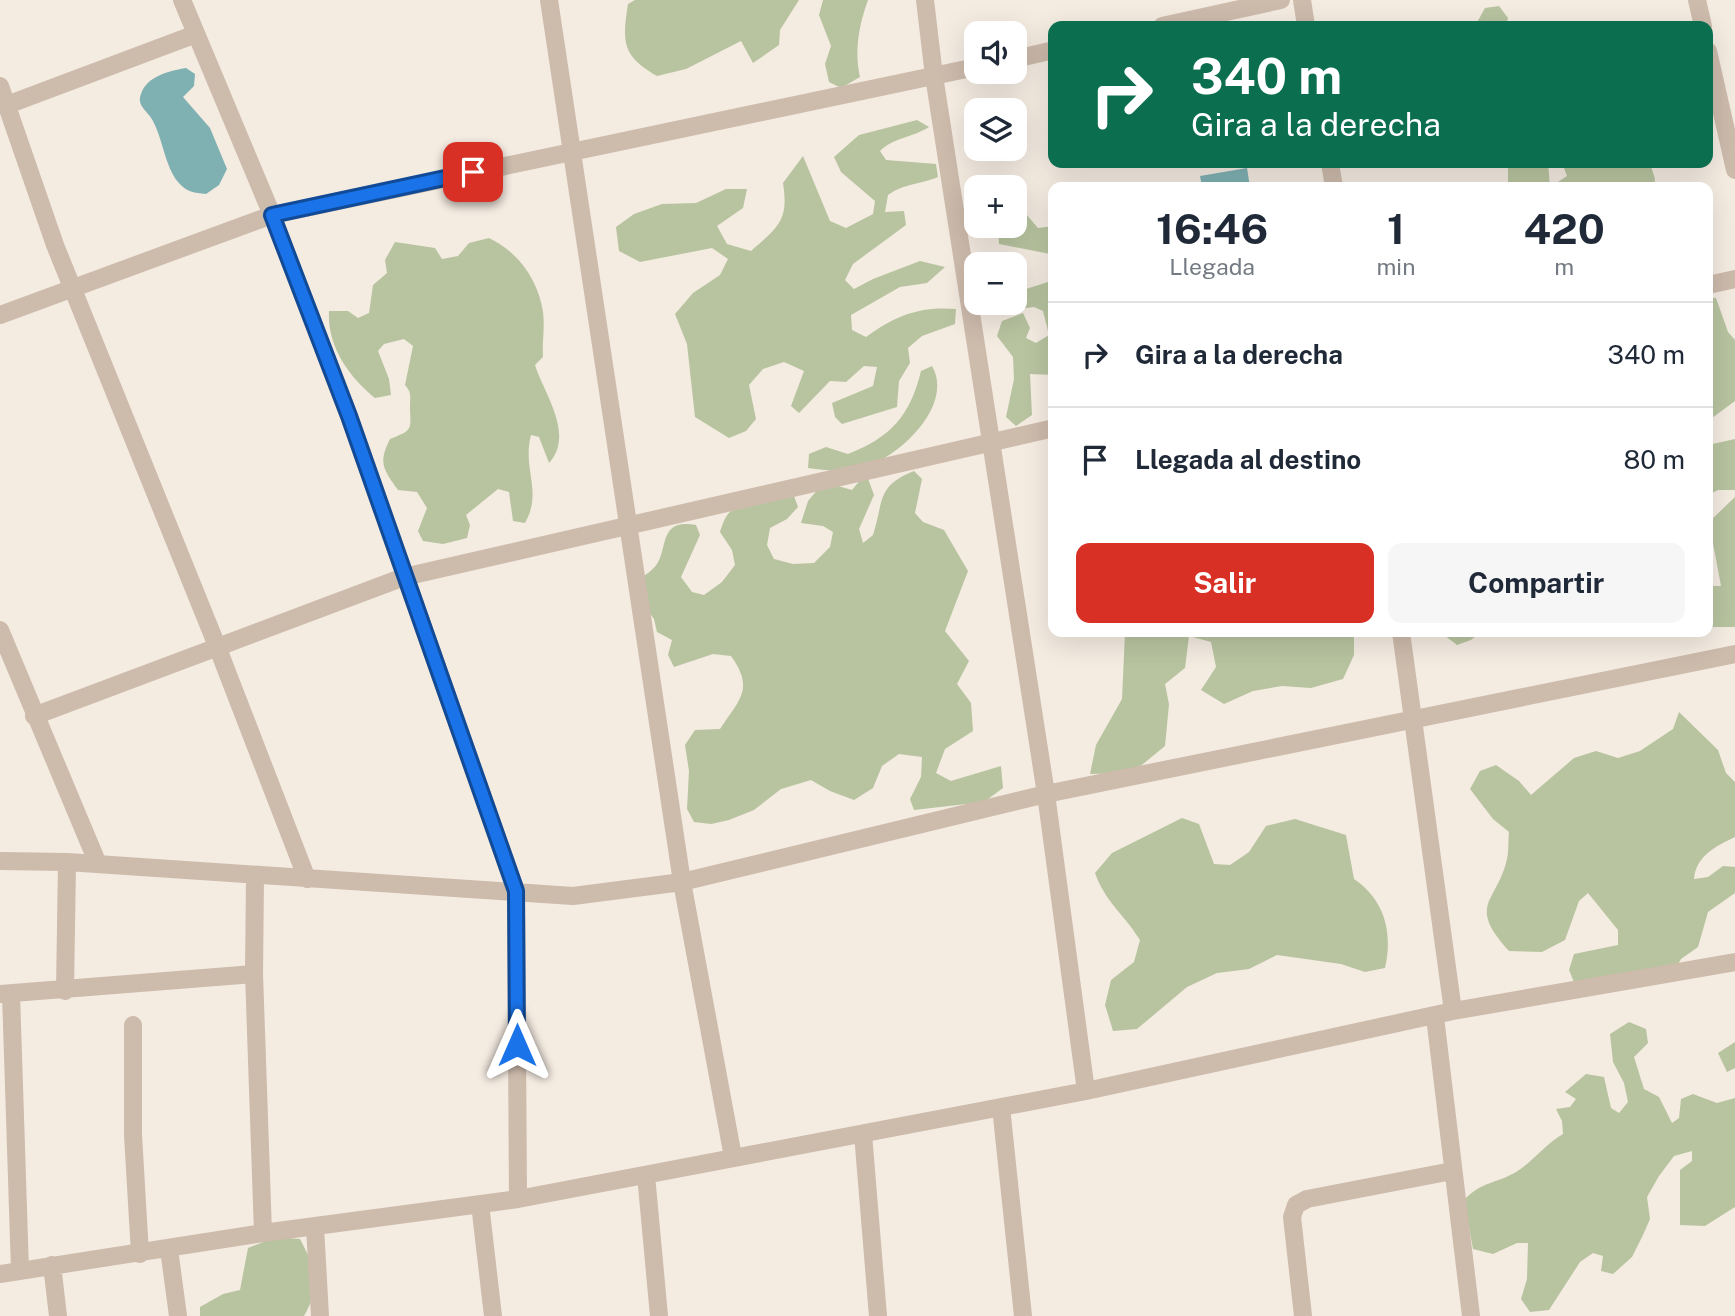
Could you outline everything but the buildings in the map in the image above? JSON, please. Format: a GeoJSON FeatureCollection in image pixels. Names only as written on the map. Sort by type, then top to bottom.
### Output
{"type":"FeatureCollection","features":[{"type":"Feature","properties":{"kind":"street"},"geometry":{"type":"LineString","coordinates":[[182,0],[272,215],[349,416],[516,891],[518,1199]]}},
{"type":"Feature","properties":{"kind":"street"},"geometry":{"type":"LineString","coordinates":[[549,0],[574,150],[682,882],[733,1157]]}},
{"type":"Feature","properties":{"kind":"street"},"geometry":{"type":"LineString","coordinates":[[925,0],[934,76],[1046,794],[1086,1091]]}},
{"type":"Feature","properties":{"kind":"street"},"geometry":{"type":"LineString","coordinates":[[1185,21],[1281,0]]}},
{"type":"Feature","properties":{"kind":"street"},"geometry":{"type":"LineString","coordinates":[[1302,0],[1305,21]]}},
{"type":"Feature","properties":{"kind":"street"},"geometry":{"type":"LineString","coordinates":[[1697,0],[1702,21]]}},
{"type":"Feature","properties":{"kind":"street"},"geometry":{"type":"LineString","coordinates":[[7,105],[197,34]]}},
{"type":"Feature","properties":{"kind":"street"},"geometry":{"type":"LineString","coordinates":[[1027,56],[1048,51]]}},
{"type":"Feature","properties":{"kind":"street"},"geometry":{"type":"LineString","coordinates":[[0,315],[272,215],[964,70]]}},
{"type":"Feature","properties":{"kind":"street"},"geometry":{"type":"LineString","coordinates":[[1713,73],[1735,170]]}},
{"type":"Feature","properties":{"kind":"street"},"geometry":{"type":"LineString","coordinates":[[0,86],[55,245],[217,646],[307,879]]}},
{"type":"Feature","properties":{"kind":"street"},"geometry":{"type":"LineString","coordinates":[[1713,284],[1735,279]]}},
{"type":"Feature","properties":{"kind":"street"},"geometry":{"type":"LineString","coordinates":[[34,716],[404,577],[1048,429]]}},
{"type":"Feature","properties":{"kind":"street"},"geometry":{"type":"LineString","coordinates":[[0,630],[97,864]]}},
{"type":"Feature","properties":{"kind":"street"},"geometry":{"type":"LineString","coordinates":[[1402,637],[1452,1011]]}},
{"type":"Feature","properties":{"kind":"street"},"geometry":{"type":"LineString","coordinates":[[0,861],[67,862],[573,896],[682,882],[1046,794],[1735,654]]}},
{"type":"Feature","properties":{"kind":"street"},"geometry":{"type":"LineString","coordinates":[[65,991],[67,862]]}},
{"type":"Feature","properties":{"kind":"street"},"geometry":{"type":"LineString","coordinates":[[255,876],[254,974],[263,1233]]}},
{"type":"Feature","properties":{"kind":"street"},"geometry":{"type":"LineString","coordinates":[[0,1274],[263,1233],[518,1199],[1086,1091],[1435,1017],[1452,1011],[1735,962]]}},
{"type":"Feature","properties":{"kind":"street"},"geometry":{"type":"LineString","coordinates":[[20,1270],[6,994],[254,974]]}},
{"type":"Feature","properties":{"kind":"street"},"geometry":{"type":"LineString","coordinates":[[1435,1017],[1471,1316]]}},
{"type":"Feature","properties":{"kind":"street"},"geometry":{"type":"LineString","coordinates":[[133,1025],[133,1135],[140,1254]]}},
{"type":"Feature","properties":{"kind":"street"},"geometry":{"type":"LineString","coordinates":[[1001,1107],[1023,1316]]}},
{"type":"Feature","properties":{"kind":"street"},"geometry":{"type":"LineString","coordinates":[[863,1134],[878,1316]]}},
{"type":"Feature","properties":{"kind":"street"},"geometry":{"type":"LineString","coordinates":[[1303,1316],[1292,1217],[1296,1205],[1307,1199],[1452,1171]]}},
{"type":"Feature","properties":{"kind":"street"},"geometry":{"type":"LineString","coordinates":[[646,1175],[659,1316]]}},
{"type":"Feature","properties":{"kind":"street"},"geometry":{"type":"LineString","coordinates":[[480,1203],[493,1316]]}},
{"type":"Feature","properties":{"kind":"street"},"geometry":{"type":"LineString","coordinates":[[315,1227],[320,1316]]}},
{"type":"Feature","properties":{"kind":"street"},"geometry":{"type":"LineString","coordinates":[[169,1249],[178,1316]]}},
{"type":"Feature","properties":{"kind":"street"},"geometry":{"type":"LineString","coordinates":[[52,1265],[58,1316]]}},
{"type":"Feature","properties":{"kind":"green space"},"geometry":{"type":"Polygon","coordinates":[[[635,0],[799,0],[780,30],[779,45],[753,63],[741,41],[686,69],[657,76],[637,62],[627,47],[625,28],[628,4],[635,0]]]}},
{"type":"Feature","properties":{"kind":"green space"},"geometry":{"type":"Polygon","coordinates":[[[823,0],[868,0],[858,38],[860,77],[841,88],[829,82],[825,64],[831,46],[819,15],[823,0]]]}},
{"type":"Feature","properties":{"kind":"green space"},"geometry":{"type":"Polygon","coordinates":[[[1499,6],[1508,18],[1507,21],[1478,21],[1485,8],[1499,6]]]}},
{"type":"Feature","properties":{"kind":"green space"},"geometry":{"type":"Polygon","coordinates":[[[917,120],[929,127],[891,143],[880,151],[886,160],[936,164],[938,177],[900,188],[888,195],[885,212],[904,211],[906,225],[853,264],[845,280],[854,289],[920,261],[945,267],[927,283],[900,287],[851,315],[852,330],[866,337],[887,323],[908,314],[930,309],[956,309],[955,324],[922,336],[908,348],[910,363],[899,381],[897,407],[842,424],[835,417],[832,403],[873,386],[877,367],[864,366],[846,382],[830,381],[799,413],[791,406],[804,371],[784,362],[763,369],[749,385],[756,419],[746,431],[729,438],[695,417],[687,344],[675,314],[693,293],[720,275],[728,259],[712,248],[640,262],[619,251],[616,227],[634,214],[662,204],[696,203],[726,189],[747,189],[743,208],[717,226],[727,244],[751,251],[775,229],[783,215],[783,183],[803,156],[830,221],[846,228],[873,214],[875,201],[841,172],[834,157],[859,135],[917,120]]]}},
{"type":"Feature","properties":{"kind":"green space"},"geometry":{"type":"Polygon","coordinates":[[[1508,168],[1548,168],[1550,182],[1508,182],[1508,168]]]}},
{"type":"Feature","properties":{"kind":"green space"},"geometry":{"type":"Polygon","coordinates":[[[1564,168],[1652,168],[1655,182],[1558,182],[1567,176],[1564,168]]]}},
{"type":"Feature","properties":{"kind":"green space"},"geometry":{"type":"Polygon","coordinates":[[[1027,215],[1038,228],[1048,227],[1048,254],[999,244],[999,238],[1027,238],[1027,215]]]}},
{"type":"Feature","properties":{"kind":"green space"},"geometry":{"type":"Polygon","coordinates":[[[489,238],[518,259],[537,288],[544,329],[543,357],[535,365],[555,414],[559,440],[549,463],[539,437],[531,435],[529,459],[532,501],[525,523],[513,521],[509,492],[498,489],[466,515],[470,525],[467,538],[443,544],[423,541],[418,531],[427,508],[417,492],[398,490],[386,471],[383,460],[390,439],[404,433],[409,427],[410,395],[405,385],[413,346],[404,339],[384,344],[378,351],[389,379],[391,395],[375,398],[341,360],[329,324],[329,311],[348,311],[358,318],[369,313],[373,285],[387,273],[385,260],[395,242],[435,248],[442,259],[458,256],[469,243],[489,238]]]}},
{"type":"Feature","properties":{"kind":"green space"},"geometry":{"type":"Polygon","coordinates":[[[1048,282],[1048,331],[1043,311],[1034,307],[1027,308],[1027,289],[1048,282]]]}},
{"type":"Feature","properties":{"kind":"green space"},"geometry":{"type":"Polygon","coordinates":[[[1713,298],[1716,298],[1728,332],[1735,340],[1735,401],[1713,417],[1713,298]]]}},
{"type":"Feature","properties":{"kind":"green space"},"geometry":{"type":"Polygon","coordinates":[[[1024,315],[1030,328],[1026,338],[1036,343],[1048,336],[1048,375],[1030,374],[1032,415],[1016,426],[1006,417],[1014,379],[1013,357],[997,336],[1002,321],[1024,315]]]}},
{"type":"Feature","properties":{"kind":"green space"},"geometry":{"type":"Polygon","coordinates":[[[932,366],[937,381],[936,396],[930,411],[921,426],[895,451],[861,468],[808,468],[809,454],[826,447],[848,454],[887,432],[897,423],[911,401],[921,371],[932,366]]]}},
{"type":"Feature","properties":{"kind":"green space"},"geometry":{"type":"Polygon","coordinates":[[[1735,439],[1735,490],[1713,492],[1713,444],[1735,439]]]}},
{"type":"Feature","properties":{"kind":"green space"},"geometry":{"type":"Polygon","coordinates":[[[914,471],[922,479],[915,513],[923,522],[944,530],[968,571],[945,631],[969,661],[957,684],[971,703],[973,731],[945,749],[936,773],[951,781],[1001,766],[1003,788],[984,802],[914,810],[910,799],[921,777],[922,757],[899,754],[882,766],[873,788],[854,800],[811,780],[781,789],[754,810],[729,820],[711,824],[694,822],[687,809],[689,771],[685,745],[695,730],[720,729],[738,702],[743,686],[738,667],[731,656],[713,654],[674,667],[668,655],[672,640],[657,632],[654,619],[639,599],[639,580],[657,564],[670,530],[684,524],[696,525],[700,535],[681,577],[692,592],[704,595],[722,582],[735,565],[732,550],[720,532],[727,516],[734,509],[794,496],[798,507],[787,519],[770,528],[767,545],[774,559],[793,564],[814,563],[830,547],[833,532],[823,526],[801,523],[808,501],[824,482],[852,490],[866,473],[874,495],[859,529],[863,543],[873,535],[887,489],[914,471]]]}},
{"type":"Feature","properties":{"kind":"green space"},"geometry":{"type":"Polygon","coordinates":[[[1735,497],[1735,627],[1713,627],[1713,586],[1721,586],[1713,543],[1713,518],[1735,497]]]}},
{"type":"Feature","properties":{"kind":"green space"},"geometry":{"type":"Polygon","coordinates":[[[1125,637],[1189,637],[1185,668],[1165,684],[1169,704],[1165,746],[1132,773],[1090,774],[1096,745],[1122,699],[1125,637]]]}},
{"type":"Feature","properties":{"kind":"green space"},"geometry":{"type":"Polygon","coordinates":[[[1193,637],[1354,637],[1354,655],[1343,679],[1311,688],[1282,686],[1253,691],[1224,704],[1201,690],[1216,667],[1211,642],[1193,637]]]}},
{"type":"Feature","properties":{"kind":"green space"},"geometry":{"type":"Polygon","coordinates":[[[1447,637],[1475,637],[1471,640],[1457,645],[1447,637]]]}},
{"type":"Feature","properties":{"kind":"green space"},"geometry":{"type":"Polygon","coordinates":[[[1679,712],[1718,750],[1726,773],[1735,782],[1735,837],[1714,848],[1703,858],[1694,879],[1708,877],[1723,866],[1735,867],[1735,893],[1708,912],[1698,947],[1681,959],[1671,976],[1576,987],[1569,970],[1574,954],[1618,945],[1618,930],[1588,893],[1579,901],[1565,940],[1542,952],[1509,951],[1489,923],[1487,913],[1488,904],[1507,859],[1509,832],[1493,819],[1470,789],[1480,771],[1496,765],[1519,781],[1531,795],[1574,758],[1596,751],[1618,758],[1640,751],[1673,729],[1679,712]]]}},
{"type":"Feature","properties":{"kind":"green space"},"geometry":{"type":"Polygon","coordinates":[[[1182,818],[1199,824],[1214,864],[1230,865],[1249,852],[1266,826],[1295,819],[1346,835],[1354,879],[1373,897],[1384,918],[1388,942],[1385,968],[1365,972],[1341,964],[1277,955],[1249,969],[1217,973],[1187,987],[1137,1029],[1113,1031],[1105,1005],[1111,980],[1134,962],[1140,940],[1110,900],[1095,873],[1112,853],[1182,818]]]}},
{"type":"Feature","properties":{"kind":"green space"},"geometry":{"type":"Polygon","coordinates":[[[1629,1022],[1646,1029],[1648,1043],[1634,1057],[1644,1089],[1659,1097],[1672,1123],[1679,1118],[1681,1099],[1693,1094],[1717,1103],[1735,1098],[1735,1207],[1705,1226],[1680,1225],[1680,1170],[1692,1161],[1692,1151],[1674,1156],[1647,1197],[1650,1219],[1632,1257],[1613,1274],[1601,1271],[1603,1256],[1593,1253],[1580,1262],[1549,1310],[1530,1312],[1521,1299],[1527,1279],[1528,1243],[1517,1243],[1493,1254],[1473,1249],[1464,1200],[1483,1186],[1516,1172],[1563,1134],[1562,1121],[1556,1109],[1570,1107],[1576,1099],[1565,1092],[1586,1074],[1604,1077],[1611,1108],[1619,1113],[1628,1102],[1624,1083],[1613,1062],[1610,1034],[1629,1022]]]}},
{"type":"Feature","properties":{"kind":"green space"},"geometry":{"type":"Polygon","coordinates":[[[1735,1042],[1735,1068],[1727,1072],[1718,1053],[1735,1042]]]}},
{"type":"Feature","properties":{"kind":"green space"},"geometry":{"type":"Polygon","coordinates":[[[276,1237],[300,1239],[310,1260],[315,1286],[304,1316],[200,1316],[200,1307],[223,1294],[240,1290],[248,1248],[276,1237]]]}},
{"type":"Feature","properties":{"kind":"water"},"geometry":{"type":"Polygon","coordinates":[[[186,68],[195,74],[194,86],[183,97],[210,128],[227,169],[219,185],[206,194],[187,190],[178,182],[153,121],[140,102],[144,88],[153,79],[186,68]]]}},
{"type":"Feature","properties":{"kind":"water"},"geometry":{"type":"Polygon","coordinates":[[[1247,168],[1249,182],[1201,182],[1200,176],[1247,168]]]}},
{"type":"Feature","properties":{"kind":"route"},"geometry":{"type":"LineString","coordinates":[[473,172],[272,215],[349,416],[516,891],[517,1045]]}}]}
